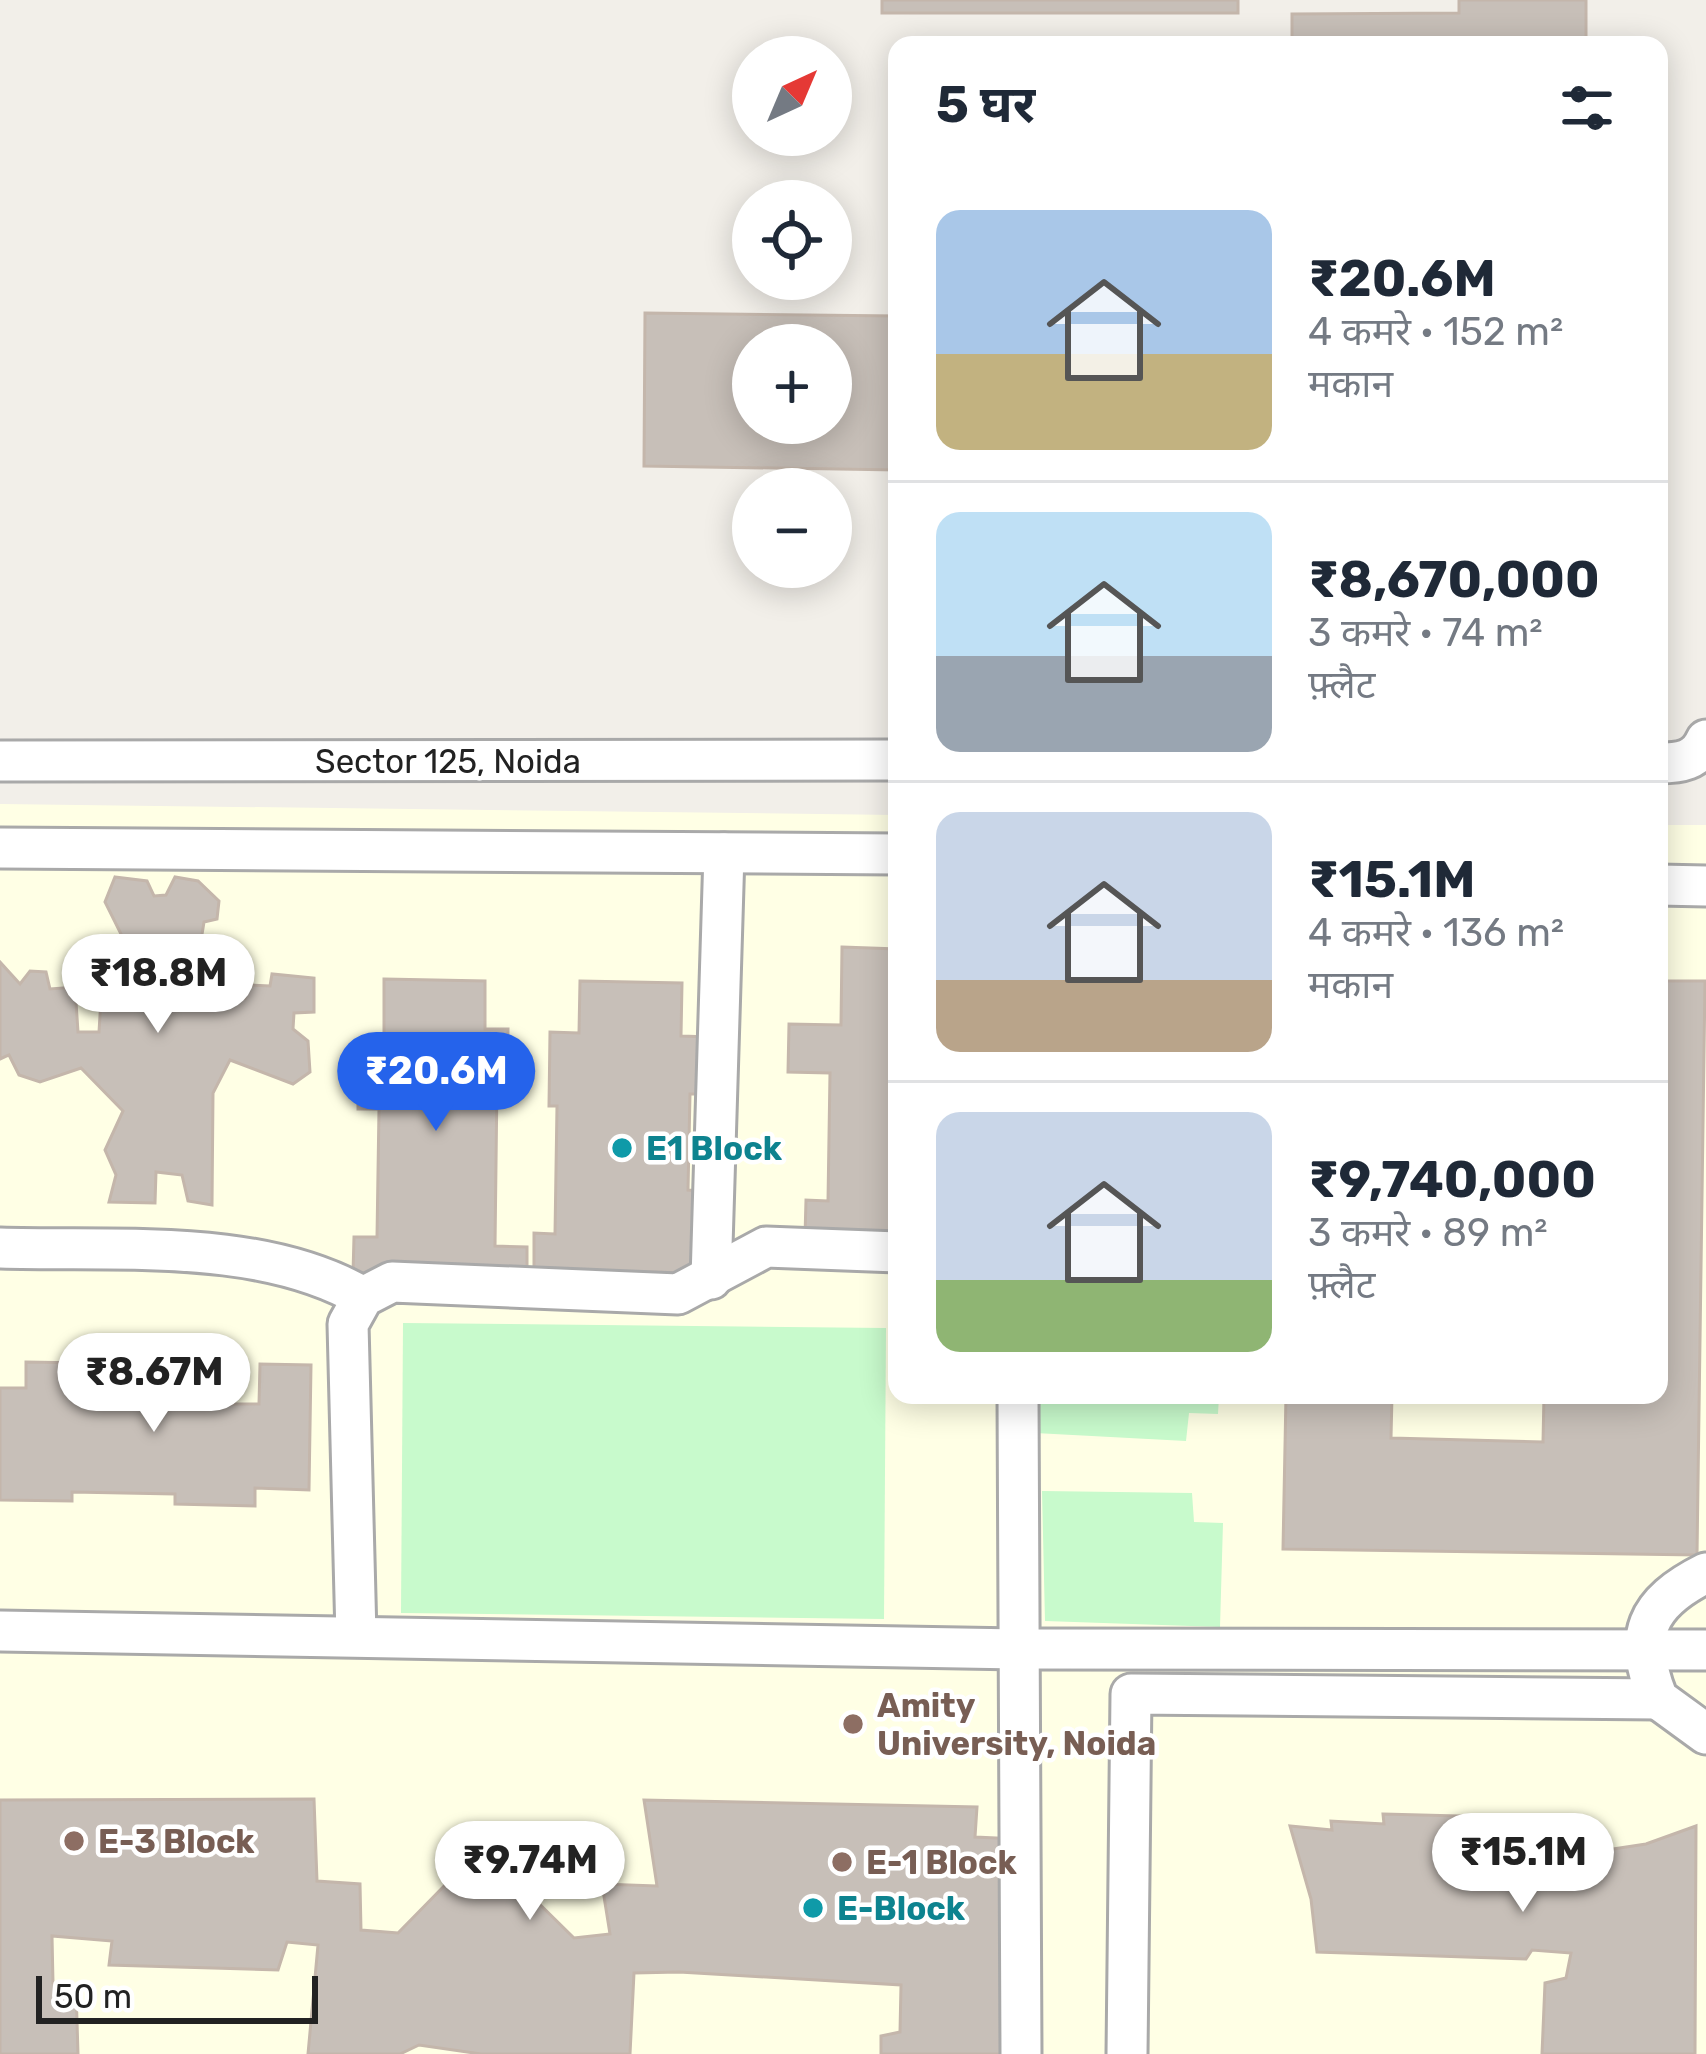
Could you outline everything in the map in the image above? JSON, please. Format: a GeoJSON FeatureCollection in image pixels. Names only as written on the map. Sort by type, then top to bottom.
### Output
{"type":"FeatureCollection","features":[{"type":"Feature","properties":{"kind":"street"},"geometry":{"type":"LineString","coordinates":[[1668,763],[1682,763],[1701,752],[1706,740]]}},
{"type":"Feature","properties":{"kind":"street","name":"Sector 125, Noida"},"geometry":{"type":"LineString","coordinates":[[0,761],[888,760]]}},
{"type":"Feature","properties":{"kind":"street"},"geometry":{"type":"LineString","coordinates":[[0,848],[888,854]]}},
{"type":"Feature","properties":{"kind":"street"},"geometry":{"type":"LineString","coordinates":[[711,1279],[724,853]]}},
{"type":"Feature","properties":{"kind":"street"},"geometry":{"type":"LineString","coordinates":[[1668,885],[1706,886]]}},
{"type":"Feature","properties":{"kind":"street"},"geometry":{"type":"LineString","coordinates":[[356,1636],[348,1324],[363,1298],[392,1282],[678,1294],[711,1279],[737,1258],[766,1247],[888,1252]]}},
{"type":"Feature","properties":{"kind":"street"},"geometry":{"type":"LineString","coordinates":[[0,1248],[256,1257],[333,1280],[363,1298]]}},
{"type":"Feature","properties":{"kind":"street"},"geometry":{"type":"LineString","coordinates":[[1018,1404],[1023,1649],[1021,2054]]}},
{"type":"Feature","properties":{"kind":"street"},"geometry":{"type":"LineString","coordinates":[[1658,1699],[1646,1650],[1647,1627],[1660,1600],[1706,1574]]}},
{"type":"Feature","properties":{"kind":"street"},"geometry":{"type":"LineString","coordinates":[[0,1631],[1023,1649],[1706,1650]]}},
{"type":"Feature","properties":{"kind":"street"},"geometry":{"type":"LineString","coordinates":[[1127,2054],[1131,1694],[1658,1699],[1706,1734]]}},
{"type":"Feature","properties":{"kind":"shaded area","name":"Amity University, Noida"},"geometry":{"type":"Polygon","coordinates":[[[0,804],[888,815],[888,1404],[1668,1404],[1668,825],[1706,825],[1706,2054],[0,2054],[0,804]]]}},
{"type":"Feature","properties":{"kind":"green space"},"geometry":{"type":"Polygon","coordinates":[[[403,1323],[886,1328],[884,1619],[401,1613],[403,1323]]]}},
{"type":"Feature","properties":{"kind":"green space"},"geometry":{"type":"Polygon","coordinates":[[[1036,1404],[1219,1404],[1218,1414],[1189,1413],[1186,1441],[1035,1433],[1036,1404]]]}},
{"type":"Feature","properties":{"kind":"green space"},"geometry":{"type":"Polygon","coordinates":[[[1042,1491],[1192,1493],[1194,1522],[1223,1523],[1220,1627],[1045,1621],[1042,1491]]]}},
{"type":"Feature","properties":{"kind":"building"},"geometry":{"type":"Polygon","coordinates":[[[882,0],[1238,0],[1238,13],[882,13],[882,0]]]}},
{"type":"Feature","properties":{"kind":"building"},"geometry":{"type":"Polygon","coordinates":[[[1459,0],[1586,0],[1586,36],[1292,36],[1292,14],[1459,13],[1459,0]]]}},
{"type":"Feature","properties":{"kind":"building"},"geometry":{"type":"Polygon","coordinates":[[[645,313],[888,316],[888,470],[644,466],[645,313]]]}},
{"type":"Feature","properties":{"kind":"building"},"geometry":{"type":"Polygon","coordinates":[[[115,877],[147,881],[154,896],[166,895],[175,877],[198,881],[219,901],[217,919],[204,922],[198,959],[205,957],[230,980],[229,991],[245,998],[249,985],[270,986],[272,974],[314,978],[314,1012],[294,1013],[293,1029],[308,1041],[310,1072],[293,1084],[230,1060],[213,1093],[212,1205],[188,1201],[182,1175],[156,1172],[155,1203],[109,1202],[116,1175],[105,1150],[123,1111],[81,1068],[40,1082],[19,1075],[9,1055],[0,1059],[0,962],[20,984],[30,971],[46,972],[50,989],[75,987],[78,1032],[99,1032],[101,999],[88,983],[108,961],[125,959],[124,940],[105,902],[115,877]]]}},
{"type":"Feature","properties":{"kind":"building","name":"E1 Block"},"geometry":{"type":"Polygon","coordinates":[[[842,947],[888,949],[888,1239],[805,1236],[806,1200],[828,1201],[830,1073],[788,1072],[789,1024],[841,1025],[842,947]]]}},
{"type":"Feature","properties":{"kind":"building"},"geometry":{"type":"Polygon","coordinates":[[[384,979],[485,981],[485,1029],[508,1029],[507,1082],[497,1082],[495,1246],[527,1247],[527,1277],[353,1274],[354,1237],[377,1237],[379,1109],[358,1109],[358,1045],[384,1045],[384,979]]]}},
{"type":"Feature","properties":{"kind":"building","name":"E1 Block"},"geometry":{"type":"Polygon","coordinates":[[[580,981],[682,983],[681,1036],[710,1037],[709,1094],[690,1094],[688,1190],[703,1191],[701,1273],[534,1270],[534,1233],[555,1234],[557,1106],[549,1106],[550,1032],[579,1033],[580,981]]]}},
{"type":"Feature","properties":{"kind":"building"},"geometry":{"type":"Polygon","coordinates":[[[1668,981],[1705,981],[1697,1555],[1283,1549],[1286,1404],[1392,1404],[1391,1438],[1543,1442],[1544,1404],[1668,1404],[1668,981]]]}},
{"type":"Feature","properties":{"kind":"building"},"geometry":{"type":"Polygon","coordinates":[[[26,1362],[85,1363],[85,1379],[169,1381],[170,1362],[228,1363],[227,1404],[259,1404],[260,1364],[311,1365],[309,1490],[255,1488],[255,1506],[175,1504],[175,1494],[72,1492],[72,1501],[0,1500],[0,1388],[26,1388],[26,1362]]]}},
{"type":"Feature","properties":{"kind":"building","name":"E-Block"},"geometry":{"type":"Polygon","coordinates":[[[314,1799],[317,1881],[360,1884],[361,1930],[398,1933],[449,1881],[518,1883],[574,1938],[610,1934],[602,1884],[657,1886],[644,1800],[977,1807],[975,1837],[1036,1840],[1031,2054],[881,2054],[881,2036],[900,2032],[901,1985],[679,1972],[634,1973],[630,2054],[481,2054],[419,2045],[400,2054],[308,2054],[318,1945],[287,1942],[278,1970],[109,1965],[112,1941],[52,1936],[53,1983],[76,1988],[78,2054],[0,2054],[0,1800],[314,1799]]]}},
{"type":"Feature","properties":{"kind":"building"},"geometry":{"type":"Polygon","coordinates":[[[1383,1814],[1578,1819],[1580,1854],[1646,1844],[1696,1826],[1695,2054],[1542,2054],[1545,1983],[1566,1978],[1571,1953],[1532,1950],[1526,1959],[1317,1952],[1311,1899],[1290,1826],[1332,1830],[1331,1821],[1384,1824],[1383,1814]]]}},
{"type":"Feature","properties":{"kind":"place","name":"E1 Block"},"geometry":{"type":"Point","coordinates":[622,1148]}},
{"type":"Feature","properties":{"kind":"place","name":"Amity University, Noida"},"geometry":{"type":"Point","coordinates":[853,1724]}},
{"type":"Feature","properties":{"kind":"place","name":"E-3 Block"},"geometry":{"type":"Point","coordinates":[74,1841]}},
{"type":"Feature","properties":{"kind":"place","name":"E-1 Block"},"geometry":{"type":"Point","coordinates":[842,1862]}},
{"type":"Feature","properties":{"kind":"place","name":"E-Block"},"geometry":{"type":"Point","coordinates":[813,1908]}}]}
